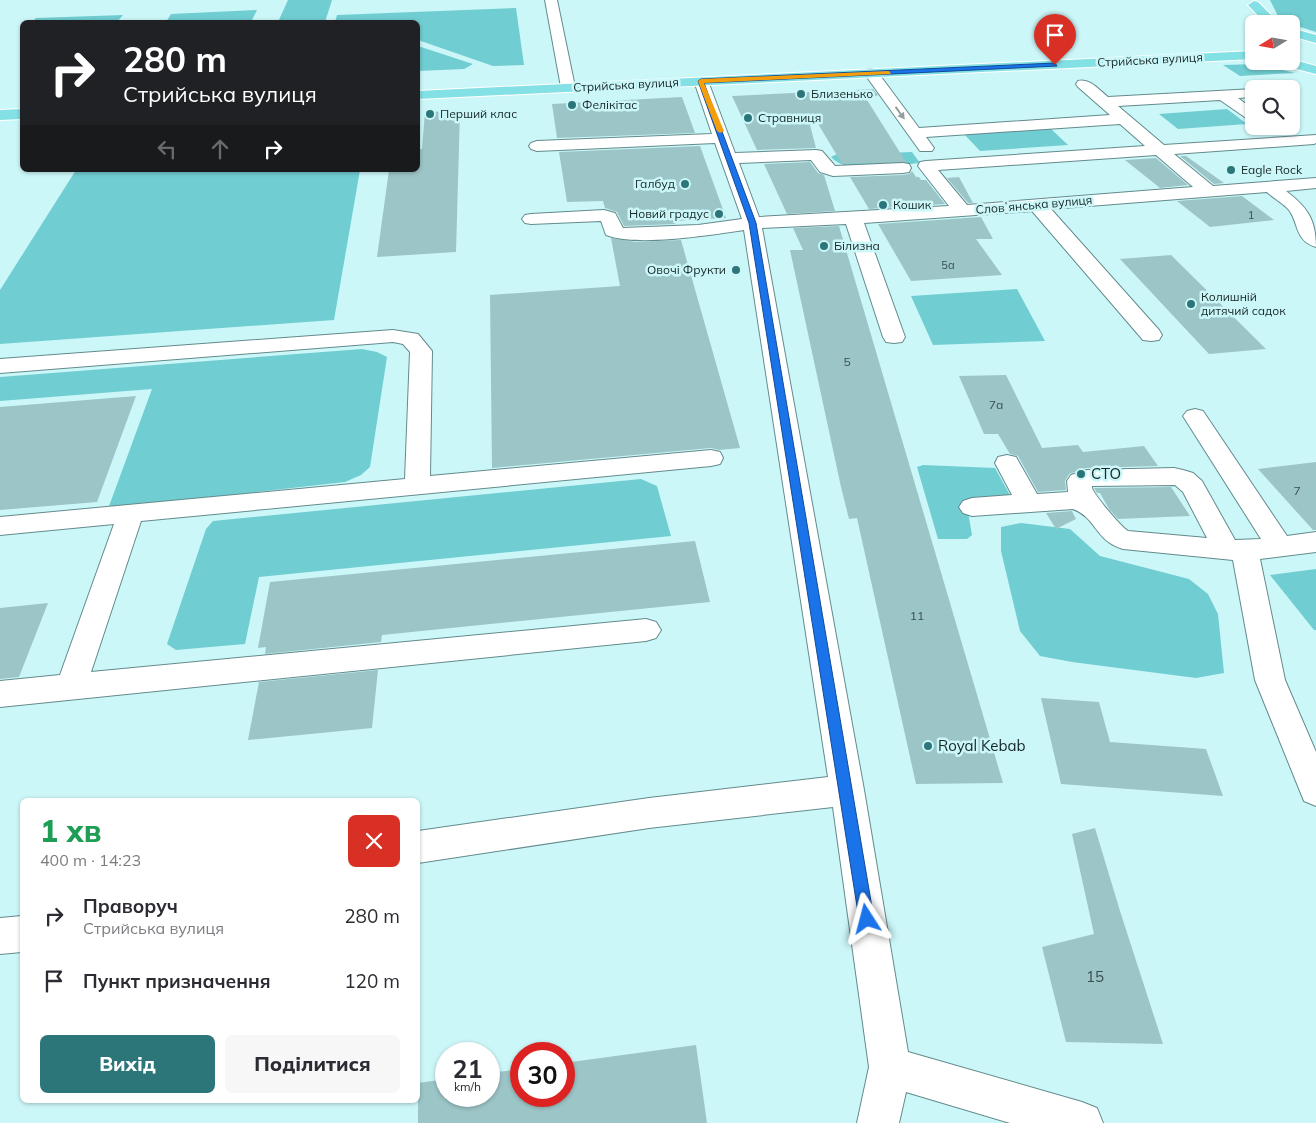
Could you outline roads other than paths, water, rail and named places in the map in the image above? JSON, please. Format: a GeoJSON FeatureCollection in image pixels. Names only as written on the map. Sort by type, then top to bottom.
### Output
{"type":"FeatureCollection","features":[{"type":"Feature","properties":{"kind":"main road"},"geometry":{"type":"LineString","coordinates":[[1253,3],[1265,15]]}},
{"type":"Feature","properties":{"kind":"main road"},"geometry":{"type":"LineString","coordinates":[[1300,35],[1316,39]]}},
{"type":"Feature","properties":{"kind":"main road"},"geometry":{"type":"LineString","coordinates":[[1172,59],[1226,50],[1245,42]]}},
{"type":"Feature","properties":{"kind":"main road"},"geometry":{"type":"LineString","coordinates":[[1172,59],[1245,57]]}},
{"type":"Feature","properties":{"kind":"main road","name":"Стрийська вулиця"},"geometry":{"type":"LineString","coordinates":[[420,95],[1172,59]]}},
{"type":"Feature","properties":{"kind":"main road"},"geometry":{"type":"LineString","coordinates":[[1300,66],[1316,70]]}},
{"type":"Feature","properties":{"kind":"main road"},"geometry":{"type":"LineString","coordinates":[[0,115],[20,114]]}},
{"type":"Feature","properties":{"kind":"street"},"geometry":{"type":"LineString","coordinates":[[551,0],[568,87]]}},
{"type":"Feature","properties":{"kind":"street"},"geometry":{"type":"LineString","coordinates":[[872,73],[939,165]]}},
{"type":"Feature","properties":{"kind":"street"},"geometry":{"type":"LineString","coordinates":[[701,81],[752,223],[847,790],[890,1067],[878,1123]]}},
{"type":"Feature","properties":{"kind":"street"},"geometry":{"type":"LineString","coordinates":[[1083,84],[1208,192]]}},
{"type":"Feature","properties":{"kind":"street"},"geometry":{"type":"LineString","coordinates":[[1104,102],[1245,94]]}},
{"type":"Feature","properties":{"kind":"street"},"geometry":{"type":"LineString","coordinates":[[1223,95],[1245,111]]}},
{"type":"Feature","properties":{"kind":"street"},"geometry":{"type":"LineString","coordinates":[[915,133],[1123,119]]}},
{"type":"Feature","properties":{"kind":"street"},"geometry":{"type":"LineString","coordinates":[[1278,135],[1286,141]]}},
{"type":"Feature","properties":{"kind":"street"},"geometry":{"type":"LineString","coordinates":[[962,211],[926,166],[1314,139]]}},
{"type":"Feature","properties":{"kind":"street"},"geometry":{"type":"LineString","coordinates":[[537,146],[726,148],[816,155],[826,168],[833,171],[903,168]]}},
{"type":"Feature","properties":{"kind":"street","name":"Словʼянська вулиця"},"geometry":{"type":"LineString","coordinates":[[531,218],[604,215],[609,217],[613,231],[621,234],[698,231],[752,223],[962,211],[1316,183]]}},
{"type":"Feature","properties":{"kind":"street"},"geometry":{"type":"LineString","coordinates":[[1270,186],[1297,208],[1313,237]]}},
{"type":"Feature","properties":{"kind":"street"},"geometry":{"type":"LineString","coordinates":[[1037,205],[1152,335]]}},
{"type":"Feature","properties":{"kind":"street"},"geometry":{"type":"LineString","coordinates":[[853,218],[894,337]]}},
{"type":"Feature","properties":{"kind":"street"},"geometry":{"type":"LineString","coordinates":[[0,366],[393,336],[410,339],[421,351],[417,486]]}},
{"type":"Feature","properties":{"kind":"street"},"geometry":{"type":"LineString","coordinates":[[1195,416],[1280,547]]}},
{"type":"Feature","properties":{"kind":"street"},"geometry":{"type":"LineString","coordinates":[[0,526],[711,458]]}},
{"type":"Feature","properties":{"kind":"street"},"geometry":{"type":"LineString","coordinates":[[1008,463],[1030,504]]}},
{"type":"Feature","properties":{"kind":"street"},"geometry":{"type":"LineString","coordinates":[[1085,502],[1079,488],[1080,481],[1087,478],[1174,476],[1184,479],[1193,487],[1236,550],[1270,680],[1316,791]]}},
{"type":"Feature","properties":{"kind":"street"},"geometry":{"type":"LineString","coordinates":[[972,507],[1074,500],[1085,502],[1098,512],[1116,538],[1123,540],[1236,550],[1316,542]]}},
{"type":"Feature","properties":{"kind":"street"},"geometry":{"type":"LineString","coordinates":[[71,686],[131,514]]}},
{"type":"Feature","properties":{"kind":"street"},"geometry":{"type":"LineString","coordinates":[[0,694],[646,630]]}},
{"type":"Feature","properties":{"kind":"street"},"geometry":{"type":"LineString","coordinates":[[420,847],[649,813],[823,791],[847,790]]}},
{"type":"Feature","properties":{"kind":"street"},"geometry":{"type":"LineString","coordinates":[[0,936],[20,934]]}},
{"type":"Feature","properties":{"kind":"street"},"geometry":{"type":"LineString","coordinates":[[890,1067],[1082,1123]]}},
{"type":"Feature","properties":{"kind":"place","name":"Близенько"},"geometry":{"type":"Point","coordinates":[801,94]}},
{"type":"Feature","properties":{"kind":"place","name":"Фелікітас"},"geometry":{"type":"Point","coordinates":[572,105]}},
{"type":"Feature","properties":{"kind":"place","name":"Перший клас"},"geometry":{"type":"Point","coordinates":[430,114]}},
{"type":"Feature","properties":{"kind":"place","name":"Стравниця"},"geometry":{"type":"Point","coordinates":[748,118]}},
{"type":"Feature","properties":{"kind":"place","name":"Eagle Rock"},"geometry":{"type":"Point","coordinates":[1231,170]}},
{"type":"Feature","properties":{"kind":"place","name":"Галбуд"},"geometry":{"type":"Point","coordinates":[685,184]}},
{"type":"Feature","properties":{"kind":"place","name":"Кошик"},"geometry":{"type":"Point","coordinates":[883,205]}},
{"type":"Feature","properties":{"kind":"place","name":"Новий градус"},"geometry":{"type":"Point","coordinates":[719,214]}},
{"type":"Feature","properties":{"kind":"place","name":"Білизна"},"geometry":{"type":"Point","coordinates":[824,246]}},
{"type":"Feature","properties":{"kind":"place","name":"Овочі Фрукти"},"geometry":{"type":"Point","coordinates":[736,270]}},
{"type":"Feature","properties":{"kind":"place","name":"Колишній дитячий садок"},"geometry":{"type":"Point","coordinates":[1191,304]}},
{"type":"Feature","properties":{"kind":"place","name":"СТО"},"geometry":{"type":"Point","coordinates":[1081,474]}},
{"type":"Feature","properties":{"kind":"place","name":"Royal Kebab"},"geometry":{"type":"Point","coordinates":[928,746]}}]}
